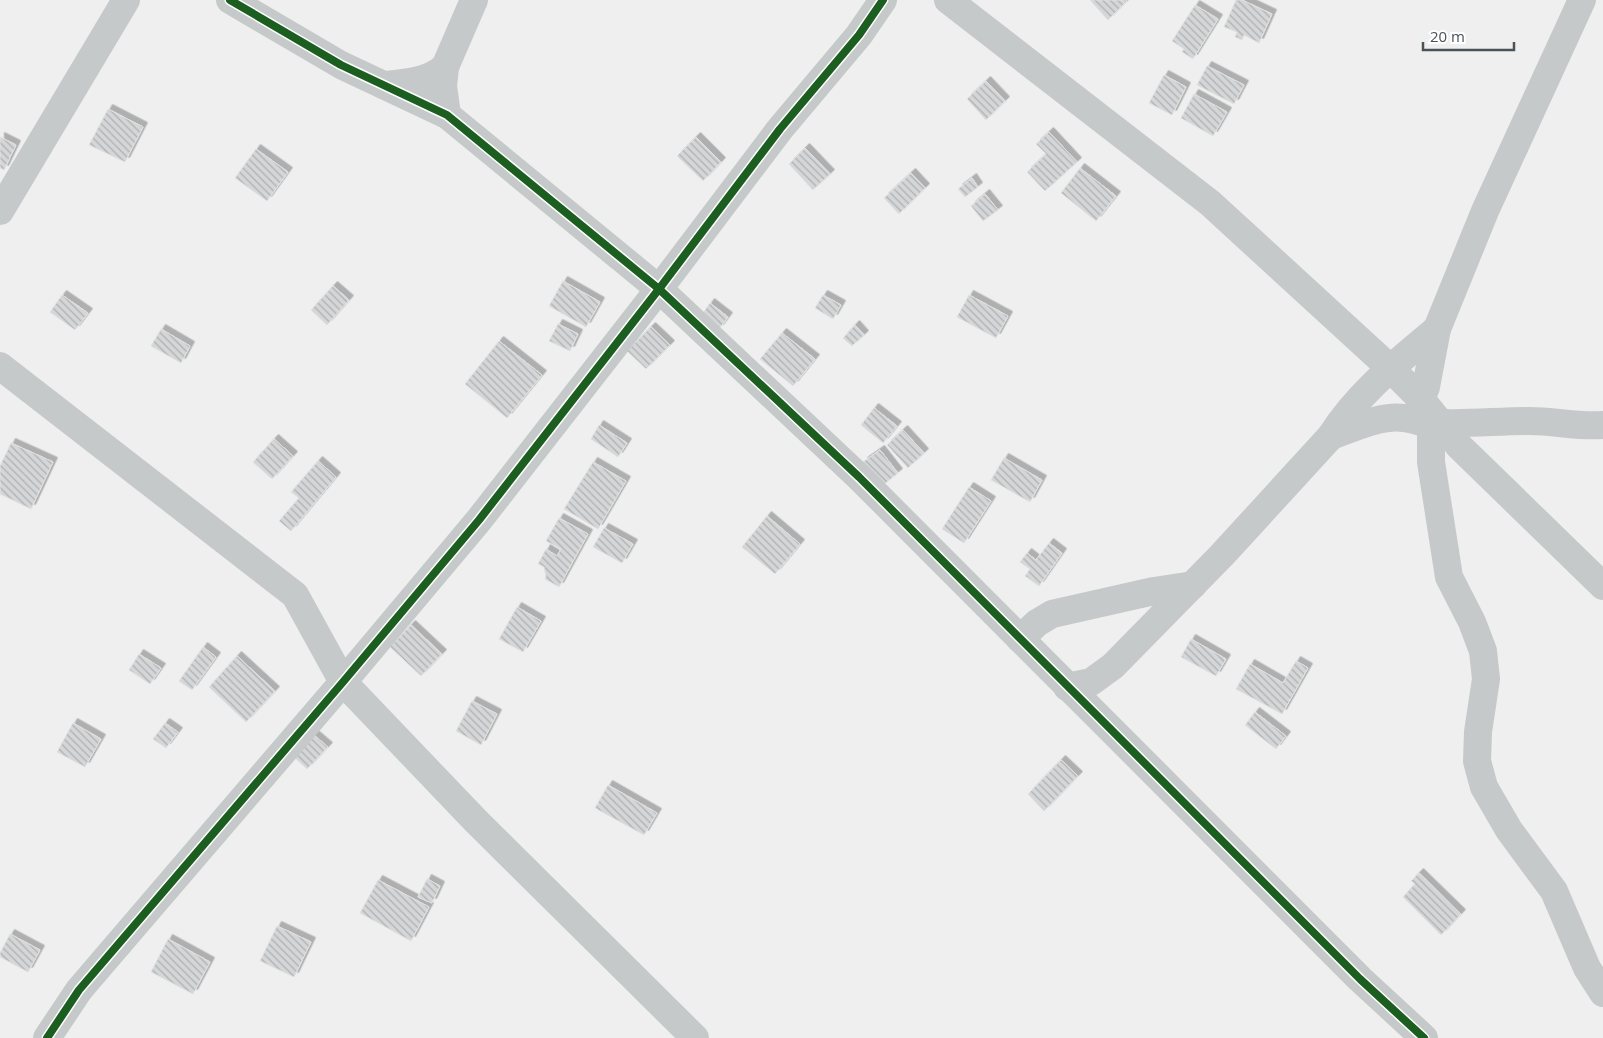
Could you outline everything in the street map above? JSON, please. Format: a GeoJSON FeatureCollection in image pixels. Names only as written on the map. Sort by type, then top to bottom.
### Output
{"type":"FeatureCollection","features":[{"type":"Feature","properties":{"kind":"street"},"geometry":{"type":"LineString","coordinates":[[0,211],[126,0]]}},
{"type":"Feature","properties":{"kind":"street"},"geometry":{"type":"LineString","coordinates":[[230,0],[341,66],[447,115],[659,289],[859,477],[1353,972],[1424,1038]]}},
{"type":"Feature","properties":{"kind":"street"},"geometry":{"type":"LineString","coordinates":[[447,115],[443,86],[445,67],[474,0]]}},
{"type":"Feature","properties":{"kind":"street"},"geometry":{"type":"LineString","coordinates":[[47,1038],[79,990],[479,520],[659,289],[780,129],[858,35],[883,0]]}},
{"type":"Feature","properties":{"kind":"street"},"geometry":{"type":"LineString","coordinates":[[948,0],[1210,203],[1390,368],[1430,409],[1459,446],[1603,586]]}},
{"type":"Feature","properties":{"kind":"street"},"geometry":{"type":"LineString","coordinates":[[1582,0],[1485,211],[1437,329],[1430,409],[1431,462],[1449,577],[1472,622],[1482,652],[1486,679],[1478,732],[1478,762],[1484,787],[1509,830],[1554,891],[1587,968],[1603,992]]}},
{"type":"Feature","properties":{"kind":"street"},"geometry":{"type":"LineString","coordinates":[[384,85],[406,83],[434,76],[445,67]]}},
{"type":"Feature","properties":{"kind":"street"},"geometry":{"type":"LineString","coordinates":[[1067,687],[1091,682],[1113,666],[1222,555],[1331,436],[1343,416],[1390,368],[1437,329]]}},
{"type":"Feature","properties":{"kind":"street"},"geometry":{"type":"LineString","coordinates":[[0,366],[295,595],[343,682],[475,820],[695,1038]]}},
{"type":"Feature","properties":{"kind":"street"},"geometry":{"type":"LineString","coordinates":[[1430,409],[1476,424]]}},
{"type":"Feature","properties":{"kind":"street"},"geometry":{"type":"LineString","coordinates":[[1331,436],[1371,422],[1404,418],[1430,409],[1476,424],[1532,421],[1586,427],[1603,425]]}},
{"type":"Feature","properties":{"kind":"street"},"geometry":{"type":"LineString","coordinates":[[1020,639],[1037,623],[1052,614],[1154,591],[1193,585]]}},
{"type":"Feature","properties":{"kind":"building"},"geometry":{"type":"Polygon","coordinates":[[[1090,0],[1126,0],[1127,1],[1108,20],[1090,0]]]}},
{"type":"Feature","properties":{"kind":"building"},"geometry":{"type":"Polygon","coordinates":[[[1236,0],[1242,0],[1272,14],[1259,43],[1244,35],[1242,40],[1235,37],[1237,32],[1224,27],[1236,0]]]}},
{"type":"Feature","properties":{"kind":"building"},"geometry":{"type":"Polygon","coordinates":[[[1195,5],[1218,19],[1193,59],[1182,52],[1184,49],[1172,41],[1195,5]]]}},
{"type":"Feature","properties":{"kind":"building"},"geometry":{"type":"Polygon","coordinates":[[[1207,66],[1244,85],[1234,104],[1197,85],[1207,66]]]}},
{"type":"Feature","properties":{"kind":"building"},"geometry":{"type":"Polygon","coordinates":[[[1164,75],[1186,87],[1172,115],[1149,103],[1164,75]]]}},
{"type":"Feature","properties":{"kind":"building"},"geometry":{"type":"Polygon","coordinates":[[[986,81],[1005,101],[986,120],[967,99],[986,81]]]}},
{"type":"Feature","properties":{"kind":"building"},"geometry":{"type":"Polygon","coordinates":[[[1194,94],[1227,112],[1213,136],[1181,118],[1194,94]]]}},
{"type":"Feature","properties":{"kind":"building"},"geometry":{"type":"Polygon","coordinates":[[[108,109],[143,127],[125,162],[89,145],[108,109]]]}},
{"type":"Feature","properties":{"kind":"building"},"geometry":{"type":"Polygon","coordinates":[[[1049,132],[1077,162],[1045,191],[1027,172],[1046,154],[1036,144],[1049,132]]]}},
{"type":"Feature","properties":{"kind":"building"},"geometry":{"type":"Polygon","coordinates":[[[0,137],[16,145],[4,170],[0,168],[0,137]]]}},
{"type":"Feature","properties":{"kind":"building"},"geometry":{"type":"Polygon","coordinates":[[[696,137],[721,162],[703,181],[677,156],[696,137]]]}},
{"type":"Feature","properties":{"kind":"building"},"geometry":{"type":"Polygon","coordinates":[[[805,148],[830,174],[813,190],[789,164],[805,148]]]}},
{"type":"Feature","properties":{"kind":"building"},"geometry":{"type":"Polygon","coordinates":[[[256,149],[288,172],[267,201],[235,178],[256,149]]]}},
{"type":"Feature","properties":{"kind":"building"},"geometry":{"type":"Polygon","coordinates":[[[1080,168],[1116,196],[1096,221],[1061,193],[1080,168]]]}},
{"type":"Feature","properties":{"kind":"building"},"geometry":{"type":"Polygon","coordinates":[[[911,173],[925,188],[899,214],[884,198],[911,173]]]}},
{"type":"Feature","properties":{"kind":"building"},"geometry":{"type":"Polygon","coordinates":[[[972,178],[978,187],[965,197],[958,189],[972,178]]]}},
{"type":"Feature","properties":{"kind":"building"},"geometry":{"type":"Polygon","coordinates":[[[985,194],[998,210],[983,221],[971,206],[985,194]]]}},
{"type":"Feature","properties":{"kind":"building"},"geometry":{"type":"Polygon","coordinates":[[[563,281],[600,302],[586,327],[549,306],[563,281]]]}},
{"type":"Feature","properties":{"kind":"building"},"geometry":{"type":"Polygon","coordinates":[[[333,286],[349,300],[327,325],[311,310],[333,286]]]}},
{"type":"Feature","properties":{"kind":"building"},"geometry":{"type":"Polygon","coordinates":[[[62,295],[88,313],[75,330],[50,312],[62,295]]]}},
{"type":"Feature","properties":{"kind":"building"},"geometry":{"type":"Polygon","coordinates":[[[823,295],[841,305],[833,319],[815,308],[823,295]]]}},
{"type":"Feature","properties":{"kind":"building"},"geometry":{"type":"Polygon","coordinates":[[[969,295],[1008,316],[996,338],[957,317],[969,295]]]}},
{"type":"Feature","properties":{"kind":"building"},"geometry":{"type":"Polygon","coordinates":[[[710,303],[728,317],[719,329],[701,316],[710,303]]]}},
{"type":"Feature","properties":{"kind":"building"},"geometry":{"type":"Polygon","coordinates":[[[558,324],[578,334],[570,351],[549,341],[558,324]]]}},
{"type":"Feature","properties":{"kind":"building"},"geometry":{"type":"Polygon","coordinates":[[[855,325],[864,335],[852,346],[843,338],[855,325]]]}},
{"type":"Feature","properties":{"kind":"building"},"geometry":{"type":"Polygon","coordinates":[[[651,327],[670,345],[646,369],[627,351],[651,327]]]}},
{"type":"Feature","properties":{"kind":"building"},"geometry":{"type":"Polygon","coordinates":[[[161,329],[190,346],[181,363],[151,346],[161,329]]]}},
{"type":"Feature","properties":{"kind":"building"},"geometry":{"type":"Polygon","coordinates":[[[782,333],[815,359],[793,386],[760,359],[782,333]]]}},
{"type":"Feature","properties":{"kind":"building"},"geometry":{"type":"Polygon","coordinates":[[[499,341],[542,375],[507,418],[465,384],[499,341]]]}},
{"type":"Feature","properties":{"kind":"building"},"geometry":{"type":"Polygon","coordinates":[[[874,408],[897,426],[883,443],[861,425],[874,408]]]}},
{"type":"Feature","properties":{"kind":"building"},"geometry":{"type":"Polygon","coordinates":[[[599,425],[627,443],[618,457],[591,439],[599,425]]]}},
{"type":"Feature","properties":{"kind":"building"},"geometry":{"type":"Polygon","coordinates":[[[903,430],[924,453],[908,468],[887,445],[903,430]]]}},
{"type":"Feature","properties":{"kind":"building"},"geometry":{"type":"Polygon","coordinates":[[[274,439],[293,456],[272,479],[253,462],[274,439]]]}},
{"type":"Feature","properties":{"kind":"building"},"geometry":{"type":"Polygon","coordinates":[[[11,443],[53,462],[31,509],[0,494],[0,466],[11,443]]]}},
{"type":"Feature","properties":{"kind":"building"},"geometry":{"type":"Polygon","coordinates":[[[880,450],[898,473],[882,486],[863,462],[880,450]]]}},
{"type":"Feature","properties":{"kind":"building"},"geometry":{"type":"Polygon","coordinates":[[[1004,458],[1042,480],[1030,502],[991,480],[1004,458]]]}},
{"type":"Feature","properties":{"kind":"building"},"geometry":{"type":"Polygon","coordinates":[[[318,461],[336,477],[291,531],[279,521],[299,498],[291,492],[318,461]]]}},
{"type":"Feature","properties":{"kind":"building"},"geometry":{"type":"Polygon","coordinates":[[[593,462],[626,481],[598,529],[564,509],[593,462]]]}},
{"type":"Feature","properties":{"kind":"building"},"geometry":{"type":"Polygon","coordinates":[[[969,487],[991,501],[964,543],[942,529],[969,487]]]}},
{"type":"Feature","properties":{"kind":"building"},"geometry":{"type":"Polygon","coordinates":[[[767,516],[800,544],[775,574],[742,547],[767,516]]]}},
{"type":"Feature","properties":{"kind":"building"},"geometry":{"type":"Polygon","coordinates":[[[559,518],[588,534],[559,587],[545,579],[544,567],[538,564],[546,549],[557,556],[561,549],[546,541],[559,518]]]}},
{"type":"Feature","properties":{"kind":"building"},"geometry":{"type":"Polygon","coordinates":[[[604,528],[633,544],[622,563],[593,547],[604,528]]]}},
{"type":"Feature","properties":{"kind":"building"},"geometry":{"type":"Polygon","coordinates":[[[1049,543],[1062,553],[1039,586],[1025,576],[1030,569],[1020,562],[1027,553],[1036,560],[1049,543]]]}},
{"type":"Feature","properties":{"kind":"building"},"geometry":{"type":"Polygon","coordinates":[[[517,607],[541,621],[523,652],[499,639],[517,607]]]}},
{"type":"Feature","properties":{"kind":"building"},"geometry":{"type":"Polygon","coordinates":[[[411,625],[442,654],[421,676],[390,647],[411,625]]]}},
{"type":"Feature","properties":{"kind":"building"},"geometry":{"type":"Polygon","coordinates":[[[1191,639],[1226,659],[1216,676],[1181,657],[1191,639]]]}},
{"type":"Feature","properties":{"kind":"building"},"geometry":{"type":"Polygon","coordinates":[[[203,647],[216,657],[192,690],[179,681],[203,647]]]}},
{"type":"Feature","properties":{"kind":"building"},"geometry":{"type":"Polygon","coordinates":[[[139,654],[161,668],[150,684],[129,670],[139,654]]]}},
{"type":"Feature","properties":{"kind":"building"},"geometry":{"type":"Polygon","coordinates":[[[237,656],[275,691],[246,722],[209,687],[237,656]]]}},
{"type":"Feature","properties":{"kind":"building"},"geometry":{"type":"Polygon","coordinates":[[[1296,661],[1308,668],[1282,714],[1236,689],[1250,664],[1283,683],[1296,661]]]}},
{"type":"Feature","properties":{"kind":"building"},"geometry":{"type":"Polygon","coordinates":[[[472,701],[497,714],[481,745],[456,731],[472,701]]]}},
{"type":"Feature","properties":{"kind":"building"},"geometry":{"type":"Polygon","coordinates":[[[1255,712],[1286,736],[1276,749],[1245,725],[1255,712]]]}},
{"type":"Feature","properties":{"kind":"building"},"geometry":{"type":"Polygon","coordinates":[[[73,723],[101,739],[85,767],[57,752],[73,723]]]}},
{"type":"Feature","properties":{"kind":"building"},"geometry":{"type":"Polygon","coordinates":[[[165,723],[178,732],[166,748],[153,739],[165,723]]]}},
{"type":"Feature","properties":{"kind":"building"},"geometry":{"type":"Polygon","coordinates":[[[314,735],[328,747],[307,769],[294,757],[314,735]]]}},
{"type":"Feature","properties":{"kind":"building"},"geometry":{"type":"Polygon","coordinates":[[[1061,760],[1078,776],[1044,811],[1028,794],[1061,760]]]}},
{"type":"Feature","properties":{"kind":"building"},"geometry":{"type":"Polygon","coordinates":[[[608,785],[657,813],[644,835],[595,808],[608,785]]]}},
{"type":"Feature","properties":{"kind":"building"},"geometry":{"type":"Polygon","coordinates":[[[1419,873],[1461,914],[1441,935],[1403,897],[1415,884],[1411,881],[1419,873]]]}},
{"type":"Feature","properties":{"kind":"building"},"geometry":{"type":"Polygon","coordinates":[[[427,879],[440,886],[432,903],[418,897],[427,879]]]}},
{"type":"Feature","properties":{"kind":"building"},"geometry":{"type":"Polygon","coordinates":[[[378,880],[429,907],[411,941],[360,913],[378,880]]]}},
{"type":"Feature","properties":{"kind":"building"},"geometry":{"type":"Polygon","coordinates":[[[277,926],[311,942],[294,977],[260,961],[277,926]]]}},
{"type":"Feature","properties":{"kind":"building"},"geometry":{"type":"Polygon","coordinates":[[[10,934],[40,950],[28,972],[0,957],[0,953],[10,934]]]}},
{"type":"Feature","properties":{"kind":"building"},"geometry":{"type":"Polygon","coordinates":[[[168,939],[210,962],[193,994],[151,972],[168,939]]]}},
{"type":"Feature","properties":{"kind":"cycle path"},"geometry":{"type":"LineString","coordinates":[[230,0],[341,65],[447,115],[659,289],[859,477],[1360,979],[1424,1038]]}},
{"type":"Feature","properties":{"kind":"cycle path"},"geometry":{"type":"LineString","coordinates":[[47,1038],[79,990],[479,520],[659,289],[780,129],[859,35],[883,0]]}}]}
